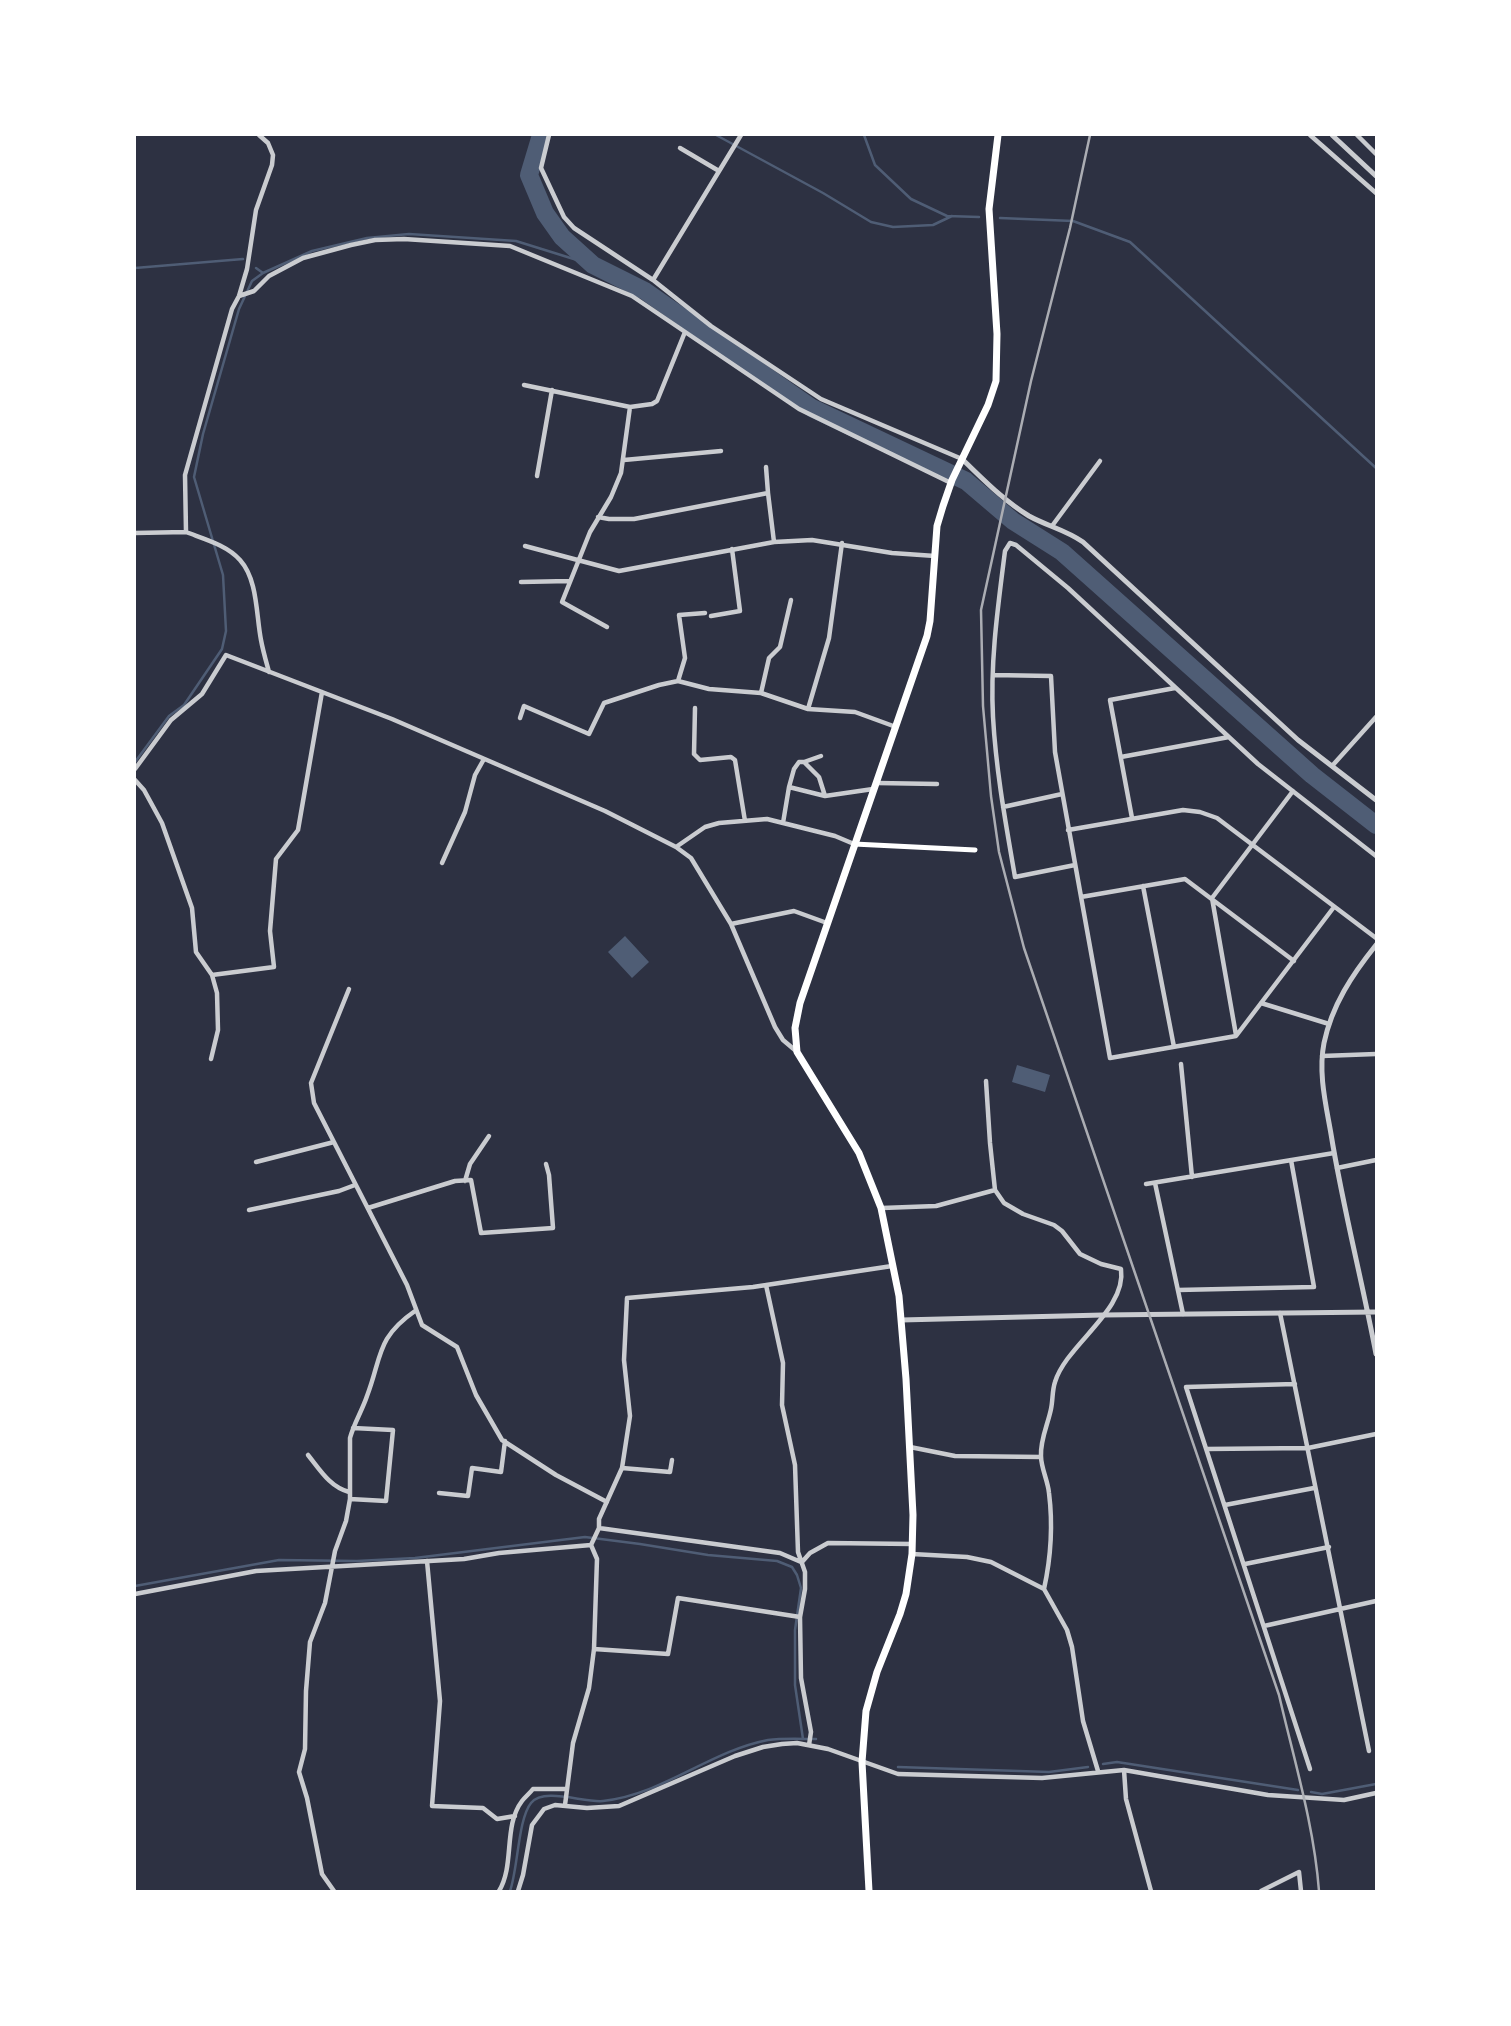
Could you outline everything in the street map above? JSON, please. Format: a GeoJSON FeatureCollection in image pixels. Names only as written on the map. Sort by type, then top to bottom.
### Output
{"type":"FeatureCollection","features":[{"type":"Feature","properties":{"kind":"highway"},"geometry":{"type":"LineString","coordinates":[[869,1891],[862,1762],[866,1711],[906,1594],[912,1554],[910,1447],[901,1320],[894,1265],[881,1208],[859,1153],[797,1052],[795,1028],[800,1003],[853,844],[897,727],[929,628],[937,526],[951,482],[988,405],[996,381],[998,364],[989,209],[998,135]]}},
{"type":"Feature","properties":{"kind":"main road"},"geometry":{"type":"LineString","coordinates":[[853,844],[975,850]]}},
{"type":"Feature","properties":{"kind":"street"},"geometry":{"type":"LineString","coordinates":[[186,533],[185,475],[188,457],[250,258],[256,210],[272,165],[273,155],[268,144],[259,135]]}},
{"type":"Feature","properties":{"kind":"street"},"geometry":{"type":"LineString","coordinates":[[549,135],[541,168],[564,217],[580,233],[653,280],[711,326],[821,399],[960,463],[1028,515],[1067,531],[1083,542],[1298,740],[1376,800]]}},
{"type":"Feature","properties":{"kind":"street"},"geometry":{"type":"LineString","coordinates":[[1310,135],[1376,194]]}},
{"type":"Feature","properties":{"kind":"street"},"geometry":{"type":"LineString","coordinates":[[1332,135],[1376,176]]}},
{"type":"Feature","properties":{"kind":"street"},"geometry":{"type":"LineString","coordinates":[[1357,135],[1376,153]]}},
{"type":"Feature","properties":{"kind":"street"},"geometry":{"type":"LineString","coordinates":[[653,280],[740,137]]}},
{"type":"Feature","properties":{"kind":"street"},"geometry":{"type":"LineString","coordinates":[[680,148],[719,171]]}},
{"type":"Feature","properties":{"kind":"street"},"geometry":{"type":"LineString","coordinates":[[239,296],[254,291],[269,276],[303,258],[376,240],[499,244],[522,249],[632,296],[799,409],[951,482]]}},
{"type":"Feature","properties":{"kind":"street"},"geometry":{"type":"LineString","coordinates":[[524,385],[631,407],[652,404],[657,401],[685,332]]}},
{"type":"Feature","properties":{"kind":"street"},"geometry":{"type":"LineString","coordinates":[[537,476],[552,390]]}},
{"type":"Feature","properties":{"kind":"street"},"geometry":{"type":"LineString","coordinates":[[607,627],[562,602],[578,559],[616,487],[624,460],[631,407]]}},
{"type":"Feature","properties":{"kind":"street"},"geometry":{"type":"LineString","coordinates":[[624,460],[721,451]]}},
{"type":"Feature","properties":{"kind":"street"},"geometry":{"type":"LineString","coordinates":[[1052,526],[1100,460]]}},
{"type":"Feature","properties":{"kind":"street"},"geometry":{"type":"LineString","coordinates":[[766,467],[774,542]]}},
{"type":"Feature","properties":{"kind":"street"},"geometry":{"type":"LineString","coordinates":[[598,517],[634,519],[768,493]]}},
{"type":"Feature","properties":{"kind":"street"},"geometry":{"type":"LineString","coordinates":[[135,533],[186,533],[219,545],[240,559],[253,585],[269,673]]}},
{"type":"Feature","properties":{"kind":"street"},"geometry":{"type":"LineString","coordinates":[[525,546],[619,570],[774,542],[812,540],[892,553],[936,556]]}},
{"type":"Feature","properties":{"kind":"street"},"geometry":{"type":"LineString","coordinates":[[808,709],[829,638],[842,543]]}},
{"type":"Feature","properties":{"kind":"street"},"geometry":{"type":"LineString","coordinates":[[1075,865],[1015,877],[1003,807],[993,718],[998,611],[1005,551],[1010,543],[1068,588],[1229,737],[1376,856]]}},
{"type":"Feature","properties":{"kind":"street"},"geometry":{"type":"LineString","coordinates":[[711,616],[740,611],[732,549]]}},
{"type":"Feature","properties":{"kind":"street"},"geometry":{"type":"LineString","coordinates":[[521,582],[569,581]]}},
{"type":"Feature","properties":{"kind":"street"},"geometry":{"type":"LineString","coordinates":[[761,693],[769,658],[780,647],[791,600]]}},
{"type":"Feature","properties":{"kind":"street"},"geometry":{"type":"LineString","coordinates":[[678,681],[685,659],[679,615],[705,613]]}},
{"type":"Feature","properties":{"kind":"street"},"geometry":{"type":"LineString","coordinates":[[135,769],[171,720],[202,694],[226,655],[392,719],[605,811],[676,847],[691,858],[731,924],[775,1027],[783,1040],[797,1052]]}},
{"type":"Feature","properties":{"kind":"street"},"geometry":{"type":"LineString","coordinates":[[993,675],[1051,676],[1055,752],[1110,1058],[1236,1036],[1334,907]]}},
{"type":"Feature","properties":{"kind":"street"},"geometry":{"type":"LineString","coordinates":[[520,718],[524,706],[589,734],[604,702],[678,681],[709,689],[761,693],[808,709],[855,712],[897,727]]}},
{"type":"Feature","properties":{"kind":"street"},"geometry":{"type":"LineString","coordinates":[[1132,818],[1111,700],[1176,688]]}},
{"type":"Feature","properties":{"kind":"street"},"geometry":{"type":"LineString","coordinates":[[212,975],[274,967],[270,931],[276,859],[298,830],[322,692]]}},
{"type":"Feature","properties":{"kind":"street"},"geometry":{"type":"LineString","coordinates":[[695,708],[694,754],[701,760],[731,757],[735,760],[745,821]]}},
{"type":"Feature","properties":{"kind":"street"},"geometry":{"type":"LineString","coordinates":[[1332,766],[1376,717]]}},
{"type":"Feature","properties":{"kind":"street"},"geometry":{"type":"LineString","coordinates":[[1121,757],[1229,737]]}},
{"type":"Feature","properties":{"kind":"street"},"geometry":{"type":"LineString","coordinates":[[783,822],[793,769],[799,762],[821,756]]}},
{"type":"Feature","properties":{"kind":"street"},"geometry":{"type":"LineString","coordinates":[[442,863],[465,812],[475,775],[484,759]]}},
{"type":"Feature","properties":{"kind":"street"},"geometry":{"type":"LineString","coordinates":[[804,762],[819,777],[825,796]]}},
{"type":"Feature","properties":{"kind":"street"},"geometry":{"type":"LineString","coordinates":[[135,780],[144,790],[162,823],[192,908],[196,952],[212,975],[217,993],[218,1030],[211,1059]]}},
{"type":"Feature","properties":{"kind":"street"},"geometry":{"type":"LineString","coordinates":[[789,787],[825,796],[875,786],[936,784]]}},
{"type":"Feature","properties":{"kind":"street"},"geometry":{"type":"LineString","coordinates":[[1236,1036],[1212,898],[1293,791]]}},
{"type":"Feature","properties":{"kind":"street"},"geometry":{"type":"LineString","coordinates":[[1003,807],[1062,794]]}},
{"type":"Feature","properties":{"kind":"street"},"geometry":{"type":"LineString","coordinates":[[1068,830],[1183,810],[1200,812],[1217,818],[1376,938]]}},
{"type":"Feature","properties":{"kind":"street"},"geometry":{"type":"LineString","coordinates":[[676,847],[705,827],[767,819],[835,836],[853,844]]}},
{"type":"Feature","properties":{"kind":"street"},"geometry":{"type":"LineString","coordinates":[[1081,897],[1185,879],[1294,961]]}},
{"type":"Feature","properties":{"kind":"street"},"geometry":{"type":"LineString","coordinates":[[1143,886],[1174,1047]]}},
{"type":"Feature","properties":{"kind":"street"},"geometry":{"type":"LineString","coordinates":[[731,924],[794,911],[827,922]]}},
{"type":"Feature","properties":{"kind":"street"},"geometry":{"type":"LineString","coordinates":[[1376,945],[1346,986],[1329,1024],[1322,1056],[1334,1153],[1376,1354]]}},
{"type":"Feature","properties":{"kind":"street"},"geometry":{"type":"LineString","coordinates":[[349,989],[312,1083],[314,1102],[407,1285],[422,1325],[457,1348],[476,1395],[505,1441],[556,1475],[607,1502]]}},
{"type":"Feature","properties":{"kind":"street"},"geometry":{"type":"LineString","coordinates":[[1261,1003],[1329,1024]]}},
{"type":"Feature","properties":{"kind":"street"},"geometry":{"type":"LineString","coordinates":[[1322,1056],[1376,1054]]}},
{"type":"Feature","properties":{"kind":"street"},"geometry":{"type":"LineString","coordinates":[[1181,1064],[1192,1177]]}},
{"type":"Feature","properties":{"kind":"street"},"geometry":{"type":"LineString","coordinates":[[986,1082],[995,1190],[1004,1203],[1014,1210],[1054,1224],[1080,1254],[1101,1264],[1121,1269],[1122,1278],[1112,1304],[1058,1375],[1041,1457],[1049,1491],[1051,1547],[1044,1589]]}},
{"type":"Feature","properties":{"kind":"street"},"geometry":{"type":"LineString","coordinates":[[465,1181],[470,1164],[489,1136]]}},
{"type":"Feature","properties":{"kind":"street"},"geometry":{"type":"LineString","coordinates":[[256,1162],[334,1142]]}},
{"type":"Feature","properties":{"kind":"street"},"geometry":{"type":"LineString","coordinates":[[1146,1184],[1334,1153]]}},
{"type":"Feature","properties":{"kind":"street"},"geometry":{"type":"LineString","coordinates":[[1178,1290],[1314,1287],[1291,1160]]}},
{"type":"Feature","properties":{"kind":"street"},"geometry":{"type":"LineString","coordinates":[[1337,1168],[1376,1160]]}},
{"type":"Feature","properties":{"kind":"street"},"geometry":{"type":"LineString","coordinates":[[368,1208],[455,1181],[471,1180],[481,1233],[553,1228],[546,1164]]}},
{"type":"Feature","properties":{"kind":"street"},"geometry":{"type":"LineString","coordinates":[[1155,1183],[1183,1314]]}},
{"type":"Feature","properties":{"kind":"street"},"geometry":{"type":"LineString","coordinates":[[249,1210],[355,1185]]}},
{"type":"Feature","properties":{"kind":"street"},"geometry":{"type":"LineString","coordinates":[[881,1208],[936,1206],[995,1190]]}},
{"type":"Feature","properties":{"kind":"street"},"geometry":{"type":"LineString","coordinates":[[565,1803],[573,1744],[589,1688],[594,1649],[597,1559],[591,1545],[599,1528],[599,1519],[622,1468],[631,1407],[624,1360],[627,1298],[766,1284],[894,1265]]}},
{"type":"Feature","properties":{"kind":"street"},"geometry":{"type":"LineString","coordinates":[[766,1284],[783,1363],[782,1405],[796,1465],[798,1552],[805,1572],[805,1589],[798,1617],[802,1678],[811,1732],[809,1745]]}},
{"type":"Feature","properties":{"kind":"street"},"geometry":{"type":"LineString","coordinates":[[334,1891],[322,1874],[299,1772],[305,1749],[310,1642],[326,1603],[335,1551],[346,1521],[350,1496],[350,1438],[353,1428],[387,1336],[415,1311]]}},
{"type":"Feature","properties":{"kind":"street"},"geometry":{"type":"LineString","coordinates":[[901,1320],[1376,1312]]}},
{"type":"Feature","properties":{"kind":"street"},"geometry":{"type":"LineString","coordinates":[[1280,1313],[1369,1751]]}},
{"type":"Feature","properties":{"kind":"street"},"geometry":{"type":"LineString","coordinates":[[1295,1384],[1186,1387],[1310,1769]]}},
{"type":"Feature","properties":{"kind":"street"},"geometry":{"type":"LineString","coordinates":[[308,1455],[338,1489],[350,1496],[386,1501],[393,1430],[353,1428]]}},
{"type":"Feature","properties":{"kind":"street"},"geometry":{"type":"LineString","coordinates":[[1206,1449],[1308,1448],[1376,1434]]}},
{"type":"Feature","properties":{"kind":"street"},"geometry":{"type":"LineString","coordinates":[[439,1493],[468,1496],[472,1468],[501,1472],[505,1441]]}},
{"type":"Feature","properties":{"kind":"street"},"geometry":{"type":"LineString","coordinates":[[910,1447],[955,1456],[1041,1457]]}},
{"type":"Feature","properties":{"kind":"street"},"geometry":{"type":"LineString","coordinates":[[622,1468],[670,1472],[672,1460]]}},
{"type":"Feature","properties":{"kind":"street"},"geometry":{"type":"LineString","coordinates":[[1225,1505],[1314,1488]]}},
{"type":"Feature","properties":{"kind":"street"},"geometry":{"type":"LineString","coordinates":[[599,1528],[780,1553],[802,1563]]}},
{"type":"Feature","properties":{"kind":"street"},"geometry":{"type":"LineString","coordinates":[[802,1563],[810,1553],[828,1543],[912,1545]]}},
{"type":"Feature","properties":{"kind":"street"},"geometry":{"type":"LineString","coordinates":[[135,1594],[256,1571],[427,1561],[591,1545]]}},
{"type":"Feature","properties":{"kind":"street"},"geometry":{"type":"LineString","coordinates":[[1245,1564],[1329,1547]]}},
{"type":"Feature","properties":{"kind":"street"},"geometry":{"type":"LineString","coordinates":[[912,1554],[967,1557],[991,1562],[1044,1589],[1067,1630],[1083,1721],[1098,1771]]}},
{"type":"Feature","properties":{"kind":"street"},"geometry":{"type":"LineString","coordinates":[[427,1561],[440,1701],[432,1806],[483,1808],[497,1819],[515,1816]]}},
{"type":"Feature","properties":{"kind":"street"},"geometry":{"type":"LineString","coordinates":[[594,1649],[668,1654],[678,1598],[798,1617]]}},
{"type":"Feature","properties":{"kind":"street"},"geometry":{"type":"LineString","coordinates":[[1264,1626],[1376,1601]]}},
{"type":"Feature","properties":{"kind":"street"},"geometry":{"type":"LineString","coordinates":[[518,1891],[532,1825],[544,1809],[565,1803],[587,1808],[620,1806],[735,1756],[763,1747],[797,1743],[828,1749],[898,1774],[1042,1778],[1124,1770],[1268,1795],[1344,1800],[1376,1793]]}},
{"type":"Feature","properties":{"kind":"street"},"geometry":{"type":"LineString","coordinates":[[1124,1770],[1126,1799],[1151,1891]]}},
{"type":"Feature","properties":{"kind":"street"},"geometry":{"type":"LineString","coordinates":[[499,1891],[507,1872],[515,1816],[521,1802],[533,1789],[566,1791]]}},
{"type":"Feature","properties":{"kind":"street"},"geometry":{"type":"LineString","coordinates":[[1261,1891],[1299,1872],[1301,1891]]}},
{"type":"Feature","properties":{"kind":"water"},"geometry":{"type":"Polygon","coordinates":[[[625,936],[649,962],[632,978],[608,952],[625,936]]]}},
{"type":"Feature","properties":{"kind":"water"},"geometry":{"type":"Polygon","coordinates":[[[1017,1065],[1050,1075],[1045,1092],[1012,1082],[1017,1065]]]}},
{"type":"Feature","properties":{"kind":"waterway"},"geometry":{"type":"LineString","coordinates":[[541,135],[529,175],[545,213],[562,237],[593,265],[645,291],[812,408],[966,481],[1013,521],[1062,552],[1312,775],[1376,825]]}},
{"type":"Feature","properties":{"kind":"waterway"},"geometry":{"type":"LineString","coordinates":[[716,135],[871,222],[893,227],[933,225],[952,216]]}},
{"type":"Feature","properties":{"kind":"waterway"},"geometry":{"type":"LineString","coordinates":[[864,135],[875,165],[911,199],[947,216],[979,217]]}},
{"type":"Feature","properties":{"kind":"waterway"},"geometry":{"type":"LineString","coordinates":[[1000,218],[1073,221],[1130,242],[1376,468]]}},
{"type":"Feature","properties":{"kind":"waterway"},"geometry":{"type":"LineString","coordinates":[[256,268],[263,273],[312,251],[367,238],[409,234],[516,241],[593,265]]}},
{"type":"Feature","properties":{"kind":"waterway"},"geometry":{"type":"LineString","coordinates":[[135,268],[243,259]]}},
{"type":"Feature","properties":{"kind":"waterway"},"geometry":{"type":"LineString","coordinates":[[135,762],[169,716],[184,705],[222,649],[226,631],[223,575],[194,477],[203,434],[239,309],[252,281],[263,273]]}},
{"type":"Feature","properties":{"kind":"waterway"},"geometry":{"type":"LineString","coordinates":[[135,1586],[279,1560],[357,1561],[415,1558],[585,1537],[708,1555],[777,1561],[792,1567],[801,1588],[795,1630],[795,1685],[803,1739]]}},
{"type":"Feature","properties":{"kind":"waterway"},"geometry":{"type":"LineString","coordinates":[[510,1891],[523,1820],[531,1803],[537,1798],[554,1796],[603,1801],[625,1797],[747,1746],[774,1739],[816,1739]]}},
{"type":"Feature","properties":{"kind":"waterway"},"geometry":{"type":"LineString","coordinates":[[1103,1764],[1117,1762],[1298,1790]]}},
{"type":"Feature","properties":{"kind":"waterway"},"geometry":{"type":"LineString","coordinates":[[898,1767],[1049,1772],[1088,1767]]}},
{"type":"Feature","properties":{"kind":"waterway"},"geometry":{"type":"LineString","coordinates":[[1311,1792],[1322,1794],[1376,1784]]}},
{"type":"Feature","properties":{"kind":"railway"},"geometry":{"type":"LineString","coordinates":[[1090,135],[1070,228],[1031,381],[981,610],[983,706],[991,796],[999,852],[1024,948],[1279,1695],[1308,1817],[1319,1891]]}}]}
